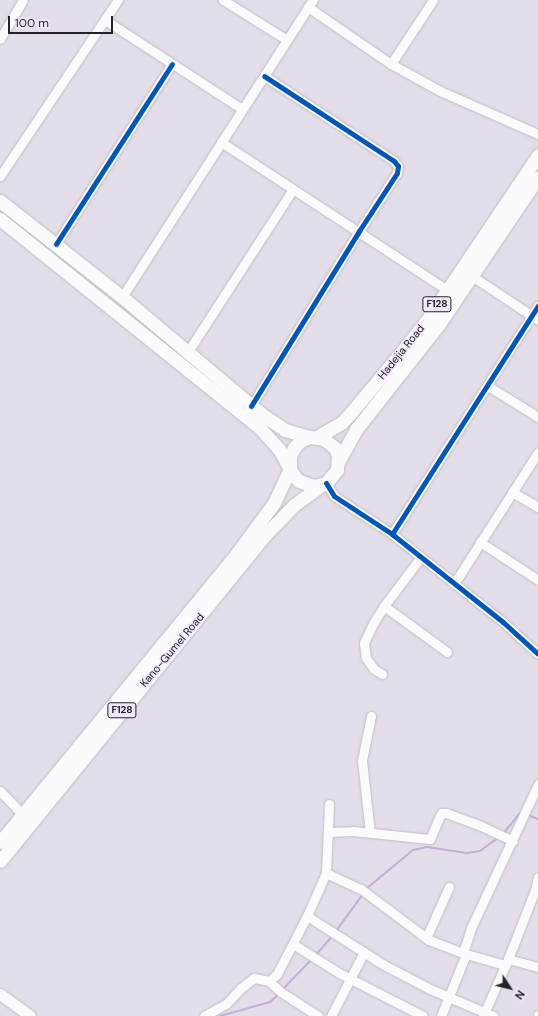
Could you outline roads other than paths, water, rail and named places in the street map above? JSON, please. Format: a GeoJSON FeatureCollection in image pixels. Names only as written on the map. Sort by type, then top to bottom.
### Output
{"type":"FeatureCollection","features":[{"type":"Feature","properties":{"kind":"main road","name":"Hadejia Road"},"geometry":{"type":"LineString","coordinates":[[313,437],[341,423],[350,415],[430,316],[446,289],[537,160]]}},
{"type":"Feature","properties":{"kind":"main road","name":"Hadejia Road"},"geometry":{"type":"LineString","coordinates":[[338,462],[357,428],[438,324],[538,177]]}},
{"type":"Feature","properties":{"kind":"main road"},"geometry":{"type":"LineString","coordinates":[[0,201],[56,244],[251,406],[285,430],[324,439],[335,448],[338,462]]}},
{"type":"Feature","properties":{"kind":"main road"},"geometry":{"type":"LineString","coordinates":[[0,219],[259,427],[279,449],[294,476],[306,485],[324,484]]}},
{"type":"Feature","properties":{"kind":"main road","name":"F128"},"geometry":{"type":"LineString","coordinates":[[290,467],[290,456],[294,448],[300,441],[313,437]]}},
{"type":"Feature","properties":{"kind":"main road","name":"F128"},"geometry":{"type":"LineString","coordinates":[[324,484],[337,470],[338,462]]}},
{"type":"Feature","properties":{"kind":"main road","name":"Kano-Gumel Road"},"geometry":{"type":"LineString","coordinates":[[0,861],[75,758],[237,553],[274,503],[290,467]]}},
{"type":"Feature","properties":{"kind":"main road","name":"Kano-Gumel Road"},"geometry":{"type":"LineString","coordinates":[[0,842],[22,814],[75,758],[263,537],[294,505],[324,484]]}},
{"type":"Feature","properties":{"kind":"street"},"geometry":{"type":"LineString","coordinates":[[0,39],[23,0]]}},
{"type":"Feature","properties":{"kind":"street"},"geometry":{"type":"LineString","coordinates":[[0,176],[118,0]]}},
{"type":"Feature","properties":{"kind":"street"},"geometry":{"type":"LineString","coordinates":[[223,0],[287,40]]}},
{"type":"Feature","properties":{"kind":"street"},"geometry":{"type":"LineString","coordinates":[[391,64],[433,0]]}},
{"type":"Feature","properties":{"kind":"street"},"geometry":{"type":"LineString","coordinates":[[122,298],[310,4],[391,64],[440,91],[538,134]]}},
{"type":"Feature","properties":{"kind":"street"},"geometry":{"type":"LineString","coordinates":[[105,20],[242,109]]}},
{"type":"Feature","properties":{"kind":"street"},"geometry":{"type":"LineString","coordinates":[[56,244],[172,64]]}},
{"type":"Feature","properties":{"kind":"street"},"geometry":{"type":"LineString","coordinates":[[251,406],[359,231],[398,173],[398,166],[394,161],[264,76]]}},
{"type":"Feature","properties":{"kind":"street"},"geometry":{"type":"LineString","coordinates":[[221,142],[446,289]]}},
{"type":"Feature","properties":{"kind":"street"},"geometry":{"type":"LineString","coordinates":[[187,353],[293,189]]}},
{"type":"Feature","properties":{"kind":"street"},"geometry":{"type":"LineString","coordinates":[[472,276],[535,318]]}},
{"type":"Feature","properties":{"kind":"street"},"geometry":{"type":"LineString","coordinates":[[392,534],[488,386],[535,318],[538,306]]}},
{"type":"Feature","properties":{"kind":"street"},"geometry":{"type":"LineString","coordinates":[[488,386],[538,417]]}},
{"type":"Feature","properties":{"kind":"street"},"geometry":{"type":"LineString","coordinates":[[454,584],[538,453]]}},
{"type":"Feature","properties":{"kind":"street"},"geometry":{"type":"LineString","coordinates":[[324,484],[334,496],[392,534],[420,558],[503,622],[538,654]]}},
{"type":"Feature","properties":{"kind":"street"},"geometry":{"type":"LineString","coordinates":[[512,492],[538,507]]}},
{"type":"Feature","properties":{"kind":"street"},"geometry":{"type":"LineString","coordinates":[[480,542],[538,580]]}},
{"type":"Feature","properties":{"kind":"street"},"geometry":{"type":"LineString","coordinates":[[382,674],[374,669],[366,658],[364,643],[384,606],[420,558]]}},
{"type":"Feature","properties":{"kind":"street"},"geometry":{"type":"LineString","coordinates":[[384,606],[447,652]]}},
{"type":"Feature","properties":{"kind":"street"},"geometry":{"type":"LineString","coordinates":[[370,833],[362,760],[371,716]]}},
{"type":"Feature","properties":{"kind":"street"},"geometry":{"type":"LineString","coordinates":[[441,1016],[450,998],[465,954],[471,928],[507,837],[523,817],[538,784]]}},
{"type":"Feature","properties":{"kind":"street"},"geometry":{"type":"LineString","coordinates":[[0,791],[22,814]]}},
{"type":"Feature","properties":{"kind":"street"},"geometry":{"type":"LineString","coordinates":[[269,981],[277,974],[293,944],[326,873],[329,804]]}},
{"type":"Feature","properties":{"kind":"street"},"geometry":{"type":"LineString","coordinates":[[328,832],[353,831],[430,839],[440,816],[442,813],[446,813],[507,837]]}},
{"type":"Feature","properties":{"kind":"street"},"geometry":{"type":"LineString","coordinates":[[326,873],[363,891],[426,938],[465,954],[538,967]]}},
{"type":"Feature","properties":{"kind":"street"},"geometry":{"type":"LineString","coordinates":[[307,916],[384,965],[487,1015],[536,891],[538,878]]}},
{"type":"Feature","properties":{"kind":"street"},"geometry":{"type":"LineString","coordinates":[[426,938],[449,887]]}},
{"type":"Feature","properties":{"kind":"street"},"geometry":{"type":"LineString","coordinates":[[293,944],[350,978],[423,1016]]}},
{"type":"Feature","properties":{"kind":"street"},"geometry":{"type":"LineString","coordinates":[[331,1016],[364,952]]}},
{"type":"Feature","properties":{"kind":"street"},"geometry":{"type":"LineString","coordinates":[[204,1016],[226,1004],[249,981],[254,978],[269,981],[279,991],[318,1016]]}},
{"type":"Feature","properties":{"kind":"street"},"geometry":{"type":"LineString","coordinates":[[0,994],[30,1016]]}},
{"type":"Feature","properties":{"kind":"waterway"},"geometry":{"type":"LineString","coordinates":[[503,834],[519,814]]}},
{"type":"Feature","properties":{"kind":"waterway"},"geometry":{"type":"LineString","coordinates":[[526,814],[538,819]]}},
{"type":"Feature","properties":{"kind":"waterway"},"geometry":{"type":"LineString","coordinates":[[366,889],[413,850],[427,847],[467,853],[480,851],[498,838]]}},
{"type":"Feature","properties":{"kind":"waterway"},"geometry":{"type":"LineString","coordinates":[[336,931],[363,894]]}},
{"type":"Feature","properties":{"kind":"waterway"},"geometry":{"type":"LineString","coordinates":[[315,956],[333,935]]}},
{"type":"Feature","properties":{"kind":"waterway"},"geometry":{"type":"LineString","coordinates":[[282,990],[312,959]]}},
{"type":"Feature","properties":{"kind":"waterway"},"geometry":{"type":"LineString","coordinates":[[220,1016],[270,1002],[279,994]]}}]}
